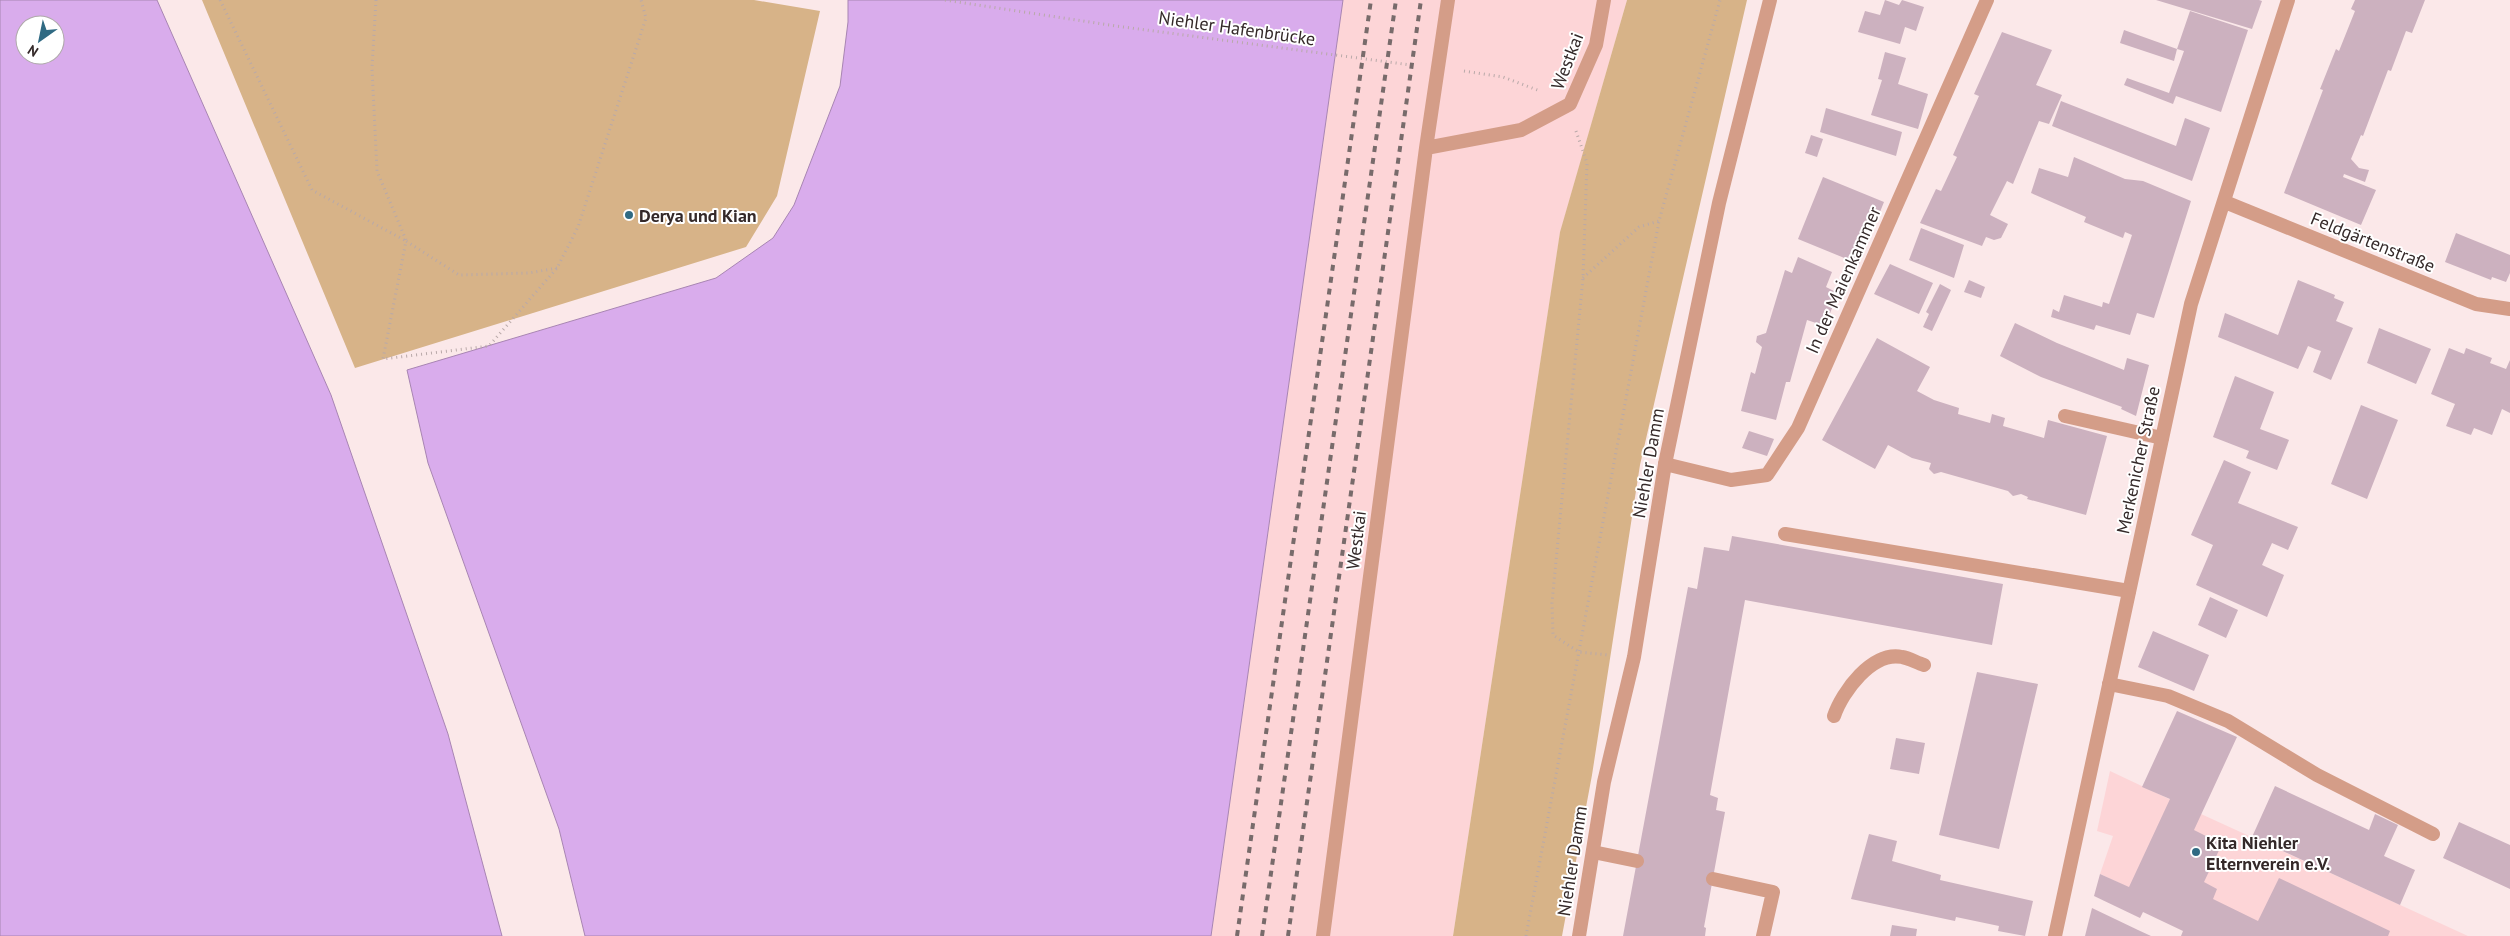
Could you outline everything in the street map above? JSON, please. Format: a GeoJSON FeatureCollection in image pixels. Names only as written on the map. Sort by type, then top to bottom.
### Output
{"type":"FeatureCollection","features":[{"type":"Feature","properties":{"kind":"street","name":"Westkai"},"geometry":{"type":"LineString","coordinates":[[1323,936],[1426,148],[1448,0]]}},
{"type":"Feature","properties":{"kind":"street","name":"Westkai"},"geometry":{"type":"LineString","coordinates":[[1426,148],[1520,130],[1570,104],[1596,45],[1604,0]]}},
{"type":"Feature","properties":{"kind":"street","name":"Niehler Damm"},"geometry":{"type":"LineString","coordinates":[[1579,936],[1604,782],[1634,657],[1665,464],[1719,203],[1770,0]]}},
{"type":"Feature","properties":{"kind":"street","name":"In der Maienkammer"},"geometry":{"type":"LineString","coordinates":[[1665,464],[1730,480],[1767,475],[1798,428],[1987,0]]}},
{"type":"Feature","properties":{"kind":"street","name":"Merkenicher Straße"},"geometry":{"type":"LineString","coordinates":[[2054,936],[2191,304],[2288,0]]}},
{"type":"Feature","properties":{"kind":"street","name":"Feldgärtenstraße"},"geometry":{"type":"LineString","coordinates":[[2225,202],[2476,304],[2510,309]]}},
{"type":"Feature","properties":{"kind":"street"},"geometry":{"type":"LineString","coordinates":[[2065,416],[2162,438]]}},
{"type":"Feature","properties":{"kind":"street"},"geometry":{"type":"LineString","coordinates":[[1785,534],[2129,591]]}},
{"type":"Feature","properties":{"kind":"street"},"geometry":{"type":"LineString","coordinates":[[1834,716],[1839,702],[1866,669],[1886,658],[1900,657],[1924,665]]}},
{"type":"Feature","properties":{"kind":"street"},"geometry":{"type":"LineString","coordinates":[[2109,684],[2168,696],[2228,721],[2317,775],[2433,834]]}},
{"type":"Feature","properties":{"kind":"street"},"geometry":{"type":"LineString","coordinates":[[1593,852],[1637,862]]}},
{"type":"Feature","properties":{"kind":"street"},"geometry":{"type":"LineString","coordinates":[[1713,879],[1773,892],[1763,936]]}},
{"type":"Feature","properties":{"kind":"path"},"geometry":{"type":"LineString","coordinates":[[220,0],[312,190],[406,241],[459,275],[528,272],[557,268]]}},
{"type":"Feature","properties":{"kind":"path"},"geometry":{"type":"LineString","coordinates":[[376,0],[372,68],[377,171],[406,241],[382,359],[489,346],[557,268],[578,227],[646,18],[641,0]]}},
{"type":"Feature","properties":{"kind":"path","name":"Niehler Hafenbrücke"},"geometry":{"type":"LineString","coordinates":[[945,0],[1116,26],[1416,65]]}},
{"type":"Feature","properties":{"kind":"path"},"geometry":{"type":"LineString","coordinates":[[1526,936],[1659,221],[1720,0]]}},
{"type":"Feature","properties":{"kind":"path"},"geometry":{"type":"LineString","coordinates":[[1454,70],[1503,76],[1538,90],[1545,96]]}},
{"type":"Feature","properties":{"kind":"path"},"geometry":{"type":"LineString","coordinates":[[1573,126],[1587,163],[1583,278],[1552,603],[1553,635],[1579,652]]}},
{"type":"Feature","properties":{"kind":"path"},"geometry":{"type":"LineString","coordinates":[[1583,278],[1639,226],[1659,221]]}},
{"type":"Feature","properties":{"kind":"shaded area"},"geometry":{"type":"Polygon","coordinates":[[[0,0],[157,0],[331,395],[448,734],[502,936],[0,936],[0,0]]]}},
{"type":"Feature","properties":{"kind":"shaded area"},"geometry":{"type":"Polygon","coordinates":[[[202,0],[754,0],[820,11],[777,196],[746,247],[355,368],[202,0]]]}},
{"type":"Feature","properties":{"kind":"shaded area"},"geometry":{"type":"Polygon","coordinates":[[[848,0],[1343,0],[1211,936],[585,936],[559,829],[428,463],[407,370],[716,278],[773,238],[794,205],[840,86],[848,22],[848,0]]]}},
{"type":"Feature","properties":{"kind":"shaded area"},"geometry":{"type":"Polygon","coordinates":[[[1343,0],[1627,0],[1560,233],[1453,936],[1211,936],[1343,0]]]}},
{"type":"Feature","properties":{"kind":"shaded area"},"geometry":{"type":"Polygon","coordinates":[[[1627,0],[1747,0],[1640,465],[1592,775],[1562,936],[1453,936],[1560,232],[1627,0]]]}},
{"type":"Feature","properties":{"kind":"shaded area","name":"Kita Niehler Elternverein e.V."},"geometry":{"type":"Polygon","coordinates":[[[2110,771],[2468,936],[2232,936],[2100,874],[2113,836],[2097,831],[2110,771]]]}},
{"type":"Feature","properties":{"kind":"building"},"geometry":{"type":"Polygon","coordinates":[[[1885,0],[1899,5],[1902,0],[1924,7],[1916,31],[1905,27],[1900,44],[1858,32],[1865,11],[1880,15],[1885,0]]]}},
{"type":"Feature","properties":{"kind":"building"},"geometry":{"type":"Polygon","coordinates":[[[2156,0],[2259,0],[2262,1],[2252,29],[2156,0]]]}},
{"type":"Feature","properties":{"kind":"building"},"geometry":{"type":"Polygon","coordinates":[[[2355,0],[2425,0],[2412,33],[2406,31],[2391,71],[2388,70],[2363,136],[2361,135],[2351,159],[2359,168],[2369,170],[2365,182],[2344,174],[2343,177],[2376,190],[2361,225],[2284,193],[2323,90],[2320,89],[2336,49],[2339,51],[2355,11],[2351,9],[2355,0]]]}},
{"type":"Feature","properties":{"kind":"building"},"geometry":{"type":"Polygon","coordinates":[[[2190,11],[2248,30],[2221,112],[2176,96],[2173,104],[2124,85],[2127,78],[2169,93],[2184,51],[2177,49],[2190,11]]]}},
{"type":"Feature","properties":{"kind":"building"},"geometry":{"type":"Polygon","coordinates":[[[2124,30],[2177,49],[2174,61],[2120,43],[2124,30]]]}},
{"type":"Feature","properties":{"kind":"building"},"geometry":{"type":"Polygon","coordinates":[[[2002,32],[2052,50],[2036,85],[2062,95],[2049,124],[2039,121],[2013,184],[2007,181],[1990,215],[2008,224],[2001,238],[1994,240],[1986,237],[1982,246],[1920,223],[1936,189],[1941,191],[1957,157],[1953,155],[1979,96],[1974,94],[2002,32]]]}},
{"type":"Feature","properties":{"kind":"building"},"geometry":{"type":"Polygon","coordinates":[[[1885,52],[1906,58],[1898,84],[1928,94],[1918,129],[1871,115],[1882,80],[1878,79],[1885,52]]]}},
{"type":"Feature","properties":{"kind":"building"},"geometry":{"type":"Polygon","coordinates":[[[2061,101],[2176,146],[2185,118],[2210,128],[2192,181],[2052,126],[2061,101]]]}},
{"type":"Feature","properties":{"kind":"building"},"geometry":{"type":"Polygon","coordinates":[[[1826,108],[1902,132],[1896,156],[1820,132],[1826,108]]]}},
{"type":"Feature","properties":{"kind":"building"},"geometry":{"type":"Polygon","coordinates":[[[1811,135],[1823,139],[1817,157],[1805,153],[1811,135]]]}},
{"type":"Feature","properties":{"kind":"building"},"geometry":{"type":"Polygon","coordinates":[[[2074,157],[2125,179],[2143,181],[2191,201],[2154,318],[2137,313],[2130,335],[2096,325],[2094,330],[2051,317],[2053,309],[2059,312],[2064,295],[2102,307],[2103,302],[2109,304],[2132,235],[2125,232],[2123,238],[2084,222],[2086,217],[2031,193],[2039,168],[2068,177],[2074,157]]]}},
{"type":"Feature","properties":{"kind":"building"},"geometry":{"type":"Polygon","coordinates":[[[1823,177],[1884,202],[1859,264],[1798,239],[1823,177]]]}},
{"type":"Feature","properties":{"kind":"building"},"geometry":{"type":"Polygon","coordinates":[[[1921,228],[1964,245],[1954,278],[1909,260],[1921,228]]]}},
{"type":"Feature","properties":{"kind":"building"},"geometry":{"type":"Polygon","coordinates":[[[2456,233],[2510,255],[2510,273],[2506,282],[2492,277],[2491,280],[2445,262],[2456,233]]]}},
{"type":"Feature","properties":{"kind":"building"},"geometry":{"type":"Polygon","coordinates":[[[1798,257],[1832,272],[1826,287],[1838,293],[1825,326],[1807,320],[1790,382],[1786,382],[1776,420],[1741,411],[1751,372],[1755,374],[1762,347],[1756,342],[1757,336],[1766,333],[1785,270],[1792,273],[1798,257]]]}},
{"type":"Feature","properties":{"kind":"building"},"geometry":{"type":"Polygon","coordinates":[[[1890,264],[1933,283],[1919,314],[1874,294],[1890,264]]]}},
{"type":"Feature","properties":{"kind":"building"},"geometry":{"type":"Polygon","coordinates":[[[1969,280],[1985,287],[1981,298],[1964,292],[1969,280]]]}},
{"type":"Feature","properties":{"kind":"building"},"geometry":{"type":"Polygon","coordinates":[[[2298,280],[2335,295],[2334,298],[2344,302],[2336,321],[2353,328],[2331,380],[2313,372],[2321,351],[2308,346],[2298,369],[2218,337],[2225,313],[2278,335],[2298,280]]]}},
{"type":"Feature","properties":{"kind":"building"},"geometry":{"type":"Polygon","coordinates":[[[1940,284],[1951,290],[1932,331],[1923,327],[1929,314],[1926,312],[1940,284]]]}},
{"type":"Feature","properties":{"kind":"building"},"geometry":{"type":"Polygon","coordinates":[[[2015,323],[2057,343],[2124,370],[2127,358],[2149,365],[2136,416],[2121,409],[2122,407],[2041,377],[2000,356],[2015,323]]]}},
{"type":"Feature","properties":{"kind":"building"},"geometry":{"type":"Polygon","coordinates":[[[2379,328],[2431,349],[2416,384],[2367,363],[2379,328]]]}},
{"type":"Feature","properties":{"kind":"building"},"geometry":{"type":"Polygon","coordinates":[[[1877,338],[1930,367],[1917,391],[1934,400],[1959,408],[1958,414],[1990,423],[1992,414],[2005,418],[2003,426],[2044,438],[2048,420],[2107,436],[2086,515],[2027,499],[2028,497],[2021,494],[2013,496],[2008,491],[1941,472],[1934,474],[1929,469],[1931,463],[1912,458],[1888,445],[1875,469],[1822,440],[1877,338]]]}},
{"type":"Feature","properties":{"kind":"building"},"geometry":{"type":"Polygon","coordinates":[[[2449,348],[2464,354],[2466,348],[2492,358],[2490,363],[2506,369],[2510,360],[2510,413],[2502,409],[2492,435],[2474,428],[2471,435],[2446,426],[2455,404],[2431,394],[2449,348]]]}},
{"type":"Feature","properties":{"kind":"building"},"geometry":{"type":"Polygon","coordinates":[[[2235,376],[2274,392],[2260,429],[2289,440],[2277,470],[2246,458],[2249,451],[2213,437],[2235,376]]]}},
{"type":"Feature","properties":{"kind":"building"},"geometry":{"type":"Polygon","coordinates":[[[2361,405],[2398,420],[2367,499],[2331,484],[2361,405]]]}},
{"type":"Feature","properties":{"kind":"building"},"geometry":{"type":"Polygon","coordinates":[[[1749,431],[1774,439],[1767,456],[1742,448],[1749,431]]]}},
{"type":"Feature","properties":{"kind":"building"},"geometry":{"type":"Polygon","coordinates":[[[2224,460],[2251,472],[2238,503],[2298,527],[2288,550],[2272,543],[2262,565],[2284,575],[2267,617],[2196,585],[2213,545],[2191,535],[2224,460]]]}},
{"type":"Feature","properties":{"kind":"building"},"geometry":{"type":"Polygon","coordinates":[[[1732,536],[2003,584],[1992,645],[1745,600],[1710,795],[1718,798],[1716,810],[1725,812],[1704,927],[1706,928],[1705,936],[1623,936],[1688,587],[1697,589],[1704,547],[1729,551],[1732,536]]]}},
{"type":"Feature","properties":{"kind":"building"},"geometry":{"type":"Polygon","coordinates":[[[2210,597],[2238,610],[2226,638],[2198,625],[2210,597]]]}},
{"type":"Feature","properties":{"kind":"building"},"geometry":{"type":"Polygon","coordinates":[[[2153,631],[2209,655],[2194,691],[2138,667],[2153,631]]]}},
{"type":"Feature","properties":{"kind":"building"},"geometry":{"type":"Polygon","coordinates":[[[1977,672],[2038,684],[1999,849],[1939,835],[1977,672]]]}},
{"type":"Feature","properties":{"kind":"building"},"geometry":{"type":"Polygon","coordinates":[[[2177,711],[2237,737],[2194,830],[2222,844],[2204,882],[2217,889],[2213,899],[2258,921],[2279,878],[2390,931],[2388,936],[2181,936],[2183,931],[2143,912],[2140,918],[2094,896],[2100,874],[2129,887],[2170,799],[2142,787],[2177,711]]]}},
{"type":"Feature","properties":{"kind":"building"},"geometry":{"type":"Polygon","coordinates":[[[1896,738],[1925,743],[1919,774],[1890,769],[1896,738]]]}},
{"type":"Feature","properties":{"kind":"building"},"geometry":{"type":"Polygon","coordinates":[[[2275,786],[2369,830],[2375,814],[2398,825],[2384,856],[2415,870],[2400,905],[2252,837],[2275,786]]]}},
{"type":"Feature","properties":{"kind":"building"},"geometry":{"type":"Polygon","coordinates":[[[2459,822],[2510,845],[2510,889],[2443,858],[2459,822]]]}},
{"type":"Feature","properties":{"kind":"building"},"geometry":{"type":"Polygon","coordinates":[[[1869,834],[1897,841],[1892,861],[1941,875],[1940,880],[2033,901],[2025,936],[1998,931],[1999,926],[1956,917],[1955,921],[1851,899],[1869,834]]]}},
{"type":"Feature","properties":{"kind":"building"},"geometry":{"type":"Polygon","coordinates":[[[2092,908],[2138,930],[2151,936],[2085,936],[2092,908]]]}},
{"type":"Feature","properties":{"kind":"building"},"geometry":{"type":"Polygon","coordinates":[[[1892,925],[1917,929],[1916,936],[1890,936],[1892,925]]]}},
{"type":"Feature","properties":{"kind":"railway"},"geometry":{"type":"LineString","coordinates":[[1237,936],[1371,0]]}},
{"type":"Feature","properties":{"kind":"railway"},"geometry":{"type":"LineString","coordinates":[[1262,936],[1396,0]]}},
{"type":"Feature","properties":{"kind":"railway"},"geometry":{"type":"LineString","coordinates":[[1288,936],[1421,0]]}},
{"type":"Feature","properties":{"kind":"place","name":"Derya und Kian"},"geometry":{"type":"Point","coordinates":[629,215]}},
{"type":"Feature","properties":{"kind":"place","name":"Kita Niehler Elternverein e.V."},"geometry":{"type":"Point","coordinates":[2196,852]}}]}
